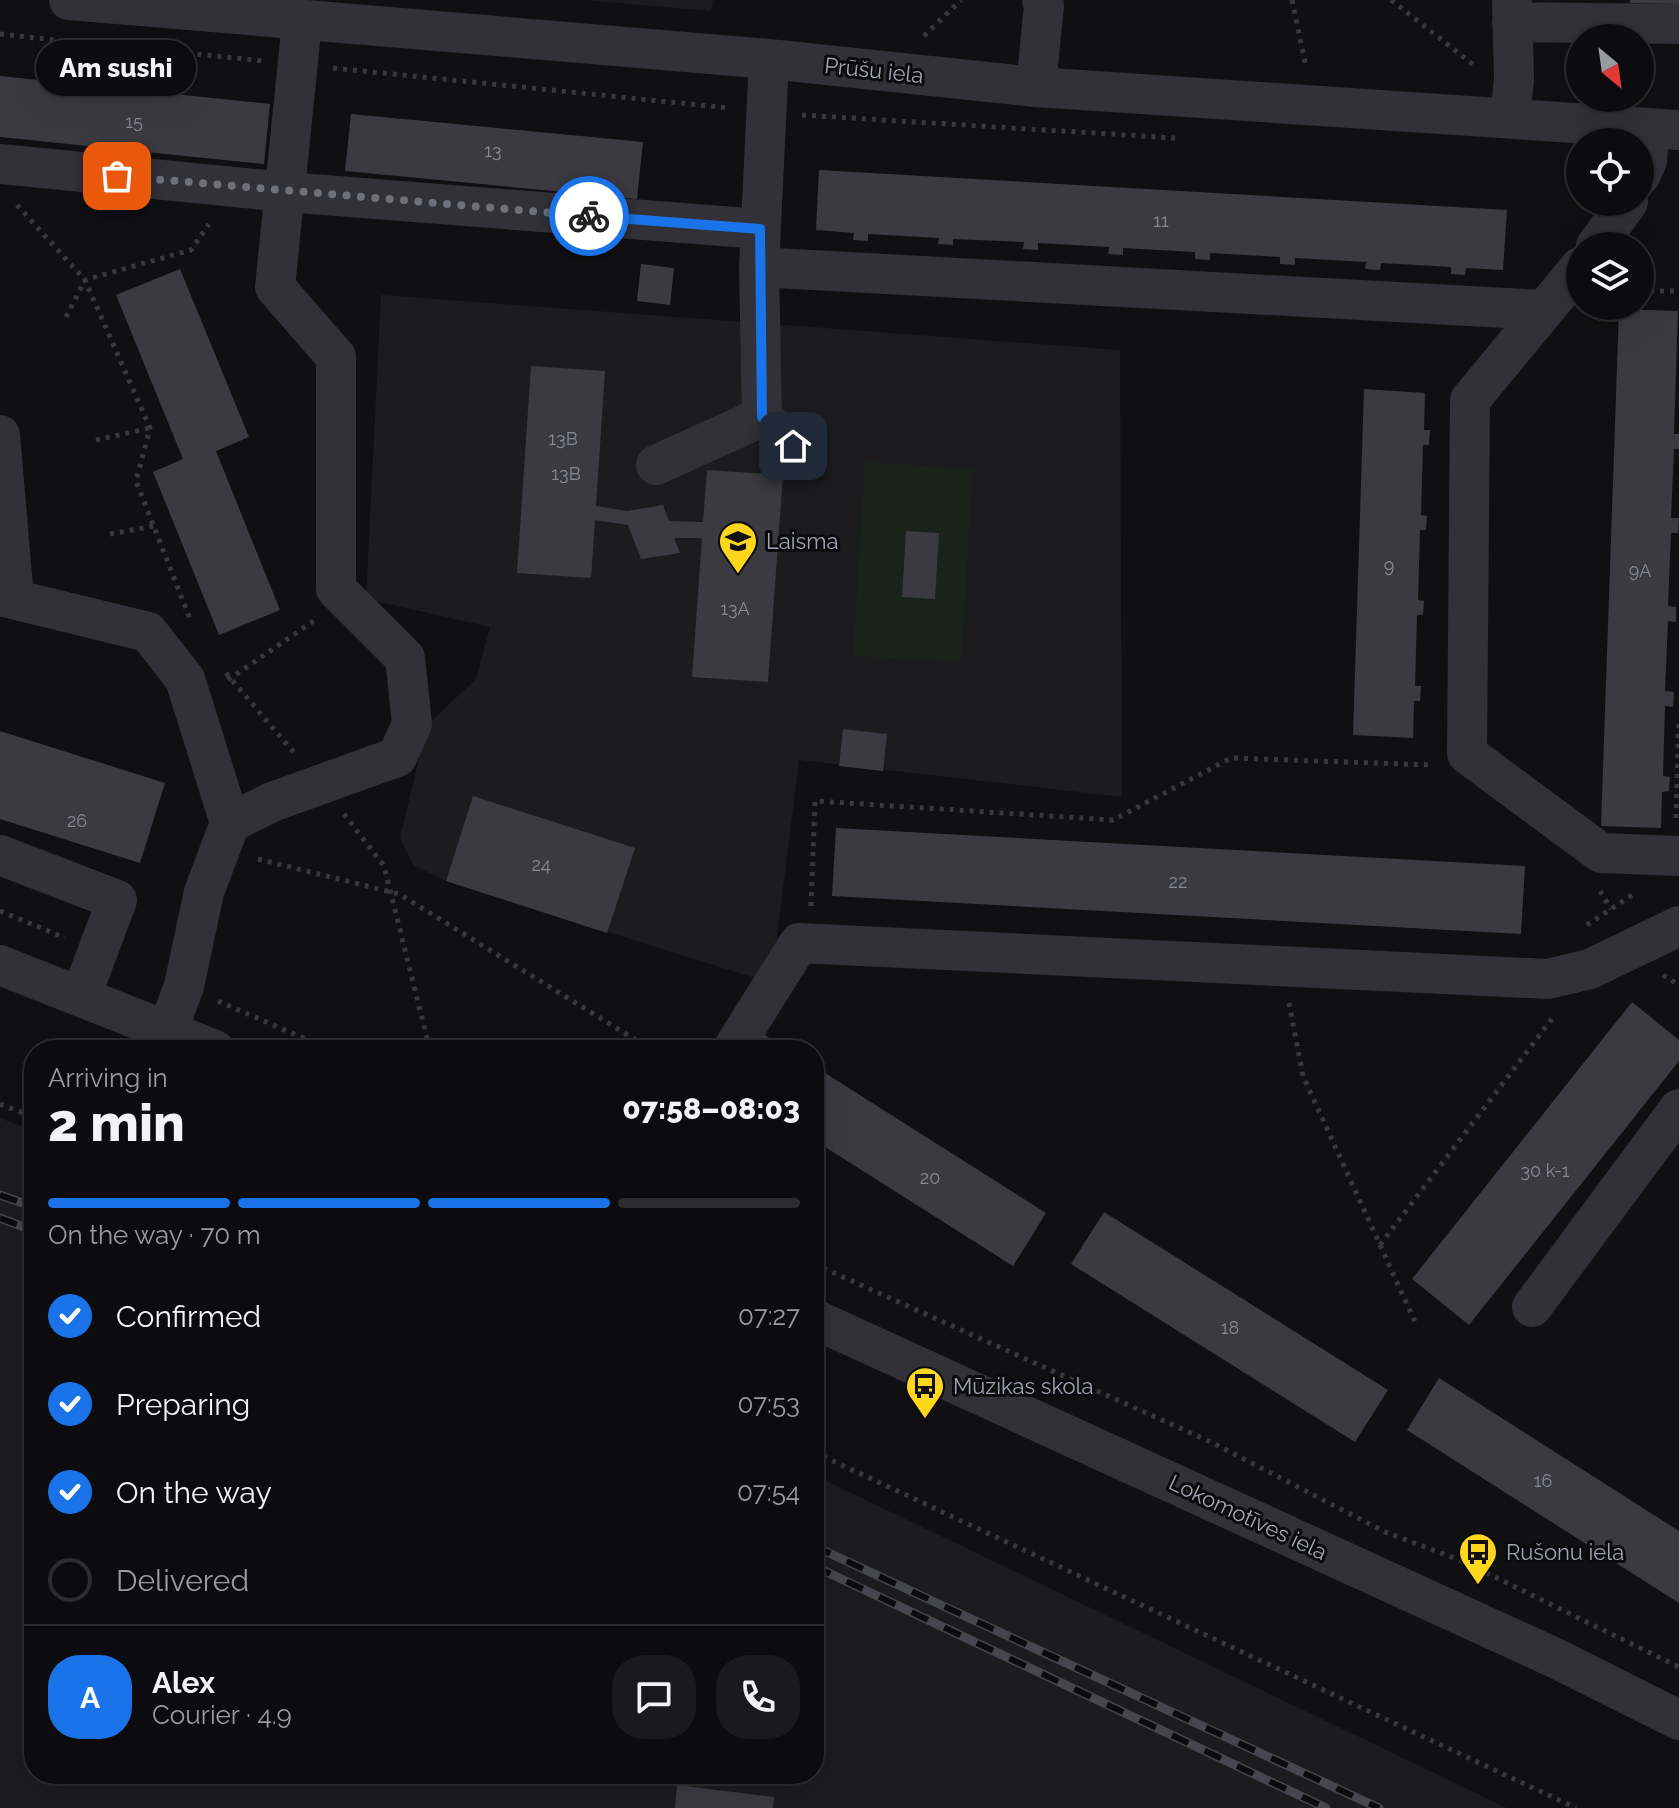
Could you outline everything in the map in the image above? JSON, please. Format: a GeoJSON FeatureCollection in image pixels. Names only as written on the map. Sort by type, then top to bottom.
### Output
{"type":"FeatureCollection","features":[{"type":"Feature","properties":{"kind":"street","name":"Prūšu iela"},"geometry":{"type":"LineString","coordinates":[[69,0],[238,8],[302,22],[769,59],[1036,87],[1665,129]]}},
{"type":"Feature","properties":{"kind":"street"},"geometry":{"type":"LineString","coordinates":[[1036,87],[1051,2]]}},
{"type":"Feature","properties":{"kind":"street"},"geometry":{"type":"LineString","coordinates":[[1510,118],[1514,79],[1512,11],[1679,24]]}},
{"type":"Feature","properties":{"kind":"street"},"geometry":{"type":"LineString","coordinates":[[168,1029],[184,986],[204,892],[226,837],[272,802],[397,757],[412,724],[405,658],[336,589],[336,357],[275,287],[302,22]]}},
{"type":"Feature","properties":{"kind":"street"},"geometry":{"type":"LineString","coordinates":[[769,59],[760,248],[762,417],[793,446]]}},
{"type":"Feature","properties":{"kind":"street"},"geometry":{"type":"LineString","coordinates":[[1654,149],[1665,129]]}},
{"type":"Feature","properties":{"kind":"street"},"geometry":{"type":"LineString","coordinates":[[5,181],[235,187],[760,248],[1542,310]]}},
{"type":"Feature","properties":{"kind":"street"},"geometry":{"type":"LineString","coordinates":[[1566,283],[1470,400],[1467,754],[1601,853],[1677,856]]}},
{"type":"Feature","properties":{"kind":"street"},"geometry":{"type":"LineString","coordinates":[[656,465],[762,417]]}},
{"type":"Feature","properties":{"kind":"street"},"geometry":{"type":"LineString","coordinates":[[0,435],[7,597],[148,632],[185,679],[226,837]]}},
{"type":"Feature","properties":{"kind":"street"},"geometry":{"type":"LineString","coordinates":[[0,855],[117,900],[81,996]]}},
{"type":"Feature","properties":{"kind":"street"},"geometry":{"type":"LineString","coordinates":[[738,1040],[799,943],[1548,979],[1590,969],[1679,926]]}},
{"type":"Feature","properties":{"kind":"street"},"geometry":{"type":"LineString","coordinates":[[0,965],[193,1040]]}},
{"type":"Feature","properties":{"kind":"street"},"geometry":{"type":"LineString","coordinates":[[1532,1307],[1679,1109]]}},
{"type":"Feature","properties":{"kind":"street","name":"Lokomotīves iela"},"geometry":{"type":"LineString","coordinates":[[824,1324],[1555,1658],[1679,1720]]}},
{"type":"Feature","properties":{"kind":"path"},"geometry":{"type":"LineString","coordinates":[[917,42],[961,0]]}},
{"type":"Feature","properties":{"kind":"path"},"geometry":{"type":"LineString","coordinates":[[1292,0],[1306,67]]}},
{"type":"Feature","properties":{"kind":"path"},"geometry":{"type":"LineString","coordinates":[[1391,0],[1476,68]]}},
{"type":"Feature","properties":{"kind":"path"},"geometry":{"type":"LineString","coordinates":[[0,34],[78,42]]}},
{"type":"Feature","properties":{"kind":"path"},"geometry":{"type":"LineString","coordinates":[[109,45],[767,112],[1017,130]]}},
{"type":"Feature","properties":{"kind":"path"},"geometry":{"type":"LineString","coordinates":[[5,181],[85,280],[150,428],[136,481],[193,628]]}},
{"type":"Feature","properties":{"kind":"path"},"geometry":{"type":"LineString","coordinates":[[66,317],[85,280],[191,250],[235,187]]}},
{"type":"Feature","properties":{"kind":"path"},"geometry":{"type":"LineString","coordinates":[[1654,291],[1679,291]]}},
{"type":"Feature","properties":{"kind":"path"},"geometry":{"type":"LineString","coordinates":[[96,440],[150,428]]}},
{"type":"Feature","properties":{"kind":"path"},"geometry":{"type":"LineString","coordinates":[[110,534],[154,526]]}},
{"type":"Feature","properties":{"kind":"path"},"geometry":{"type":"LineString","coordinates":[[225,692],[229,677],[346,600]]}},
{"type":"Feature","properties":{"kind":"path"},"geometry":{"type":"LineString","coordinates":[[219,666],[321,784],[384,866],[428,1040]]}},
{"type":"Feature","properties":{"kind":"path"},"geometry":{"type":"LineString","coordinates":[[1677,856],[1679,719]]}},
{"type":"Feature","properties":{"kind":"path"},"geometry":{"type":"LineString","coordinates":[[811,915],[815,801],[1113,820],[1231,758],[1435,765],[1467,754]]}},
{"type":"Feature","properties":{"kind":"path"},"geometry":{"type":"LineString","coordinates":[[226,837],[391,892],[635,1040]]}},
{"type":"Feature","properties":{"kind":"path"},"geometry":{"type":"LineString","coordinates":[[1576,932],[1645,886]]}},
{"type":"Feature","properties":{"kind":"path"},"geometry":{"type":"LineString","coordinates":[[1282,967],[1303,1076],[1416,1324]]}},
{"type":"Feature","properties":{"kind":"path"},"geometry":{"type":"LineString","coordinates":[[1380,1245],[1590,969]]}},
{"type":"Feature","properties":{"kind":"path"},"geometry":{"type":"LineString","coordinates":[[184,986],[308,1040]]}},
{"type":"Feature","properties":{"kind":"path"},"geometry":{"type":"LineString","coordinates":[[0,1104],[24,1113]]}},
{"type":"Feature","properties":{"kind":"path"},"geometry":{"type":"LineString","coordinates":[[824,1268],[1211,1442],[1385,1532],[1462,1561],[1679,1667]]}},
{"type":"Feature","properties":{"kind":"path"},"geometry":{"type":"LineString","coordinates":[[824,1457],[1576,1808]]}},
{"type":"Feature","properties":{"kind":"shaded area"},"geometry":{"type":"Polygon","coordinates":[[[584,0],[713,0],[711,11],[584,0]]]}},
{"type":"Feature","properties":{"kind":"shaded area"},"geometry":{"type":"Polygon","coordinates":[[[381,295],[1120,350],[1122,797],[799,760],[776,944],[761,980],[446,881],[413,865],[400,838],[427,725],[476,679],[490,627],[366,599],[381,295]]]}},
{"type":"Feature","properties":{"kind":"shaded area"},"geometry":{"type":"Polygon","coordinates":[[[865,462],[973,469],[961,662],[853,656],[865,462]]]}},
{"type":"Feature","properties":{"kind":"shaded area"},"geometry":{"type":"Polygon","coordinates":[[[0,1118],[24,1127],[24,1784],[824,1784],[824,1480],[1507,1808],[0,1808],[0,1118]]]}},
{"type":"Feature","properties":{"kind":"building"},"geometry":{"type":"Polygon","coordinates":[[[1630,0],[1679,0],[1679,4],[1630,3],[1630,0]]]}},
{"type":"Feature","properties":{"kind":"building"},"geometry":{"type":"Polygon","coordinates":[[[0,76],[270,104],[264,164],[0,137],[0,76]]]}},
{"type":"Feature","properties":{"kind":"building"},"geometry":{"type":"Polygon","coordinates":[[[351,114],[643,142],[637,199],[345,171],[351,114]]]}},
{"type":"Feature","properties":{"kind":"building"},"geometry":{"type":"Polygon","coordinates":[[[819,170],[1507,210],[1503,270],[1466,268],[1465,275],[1451,274],[1451,267],[1381,263],[1380,270],[1365,269],[1366,262],[1295,258],[1295,265],[1280,264],[1280,257],[1210,253],[1210,260],[1195,259],[1195,252],[1123,248],[1123,255],[1108,254],[1109,247],[1038,243],[1038,250],[1023,249],[1024,242],[953,239],[953,245],[938,244],[939,238],[868,234],[868,241],[853,240],[854,233],[816,230],[819,170]]]}},
{"type":"Feature","properties":{"kind":"building"},"geometry":{"type":"Polygon","coordinates":[[[641,264],[674,268],[670,305],[637,301],[641,264]]]}},
{"type":"Feature","properties":{"kind":"building"},"geometry":{"type":"Polygon","coordinates":[[[180,269],[249,437],[216,451],[280,610],[219,635],[153,472],[183,459],[116,295],[180,269]]]}},
{"type":"Feature","properties":{"kind":"building"},"geometry":{"type":"Polygon","coordinates":[[[1654,310],[1678,311],[1674,434],[1679,434],[1679,449],[1674,449],[1671,518],[1679,518],[1678,533],[1671,533],[1668,606],[1676,607],[1676,622],[1668,621],[1665,691],[1674,692],[1673,707],[1665,706],[1663,776],[1670,777],[1669,791],[1662,792],[1661,828],[1601,826],[1619,320],[1654,320],[1654,310]]]}},
{"type":"Feature","properties":{"kind":"building"},"geometry":{"type":"Polygon","coordinates":[[[531,366],[605,371],[596,506],[627,511],[663,505],[669,521],[703,522],[707,470],[783,475],[768,682],[692,677],[702,538],[674,538],[680,553],[641,559],[628,525],[595,520],[591,578],[517,573],[531,366]]]}},
{"type":"Feature","properties":{"kind":"building"},"geometry":{"type":"Polygon","coordinates":[[[1364,389],[1425,393],[1424,430],[1430,430],[1429,445],[1423,445],[1421,515],[1427,516],[1426,530],[1420,530],[1418,600],[1424,601],[1423,615],[1417,615],[1415,686],[1421,686],[1420,701],[1414,701],[1413,738],[1353,735],[1364,389]]]}},
{"type":"Feature","properties":{"kind":"building"},"geometry":{"type":"Polygon","coordinates":[[[906,531],[939,533],[935,599],[902,597],[906,531]]]}},
{"type":"Feature","properties":{"kind":"building"},"geometry":{"type":"Polygon","coordinates":[[[843,729],[887,734],[883,771],[839,766],[843,729]]]}},
{"type":"Feature","properties":{"kind":"building"},"geometry":{"type":"Polygon","coordinates":[[[0,731],[165,783],[140,863],[0,819],[0,731]]]}},
{"type":"Feature","properties":{"kind":"building"},"geometry":{"type":"Polygon","coordinates":[[[473,796],[635,848],[607,933],[446,881],[473,796]]]}},
{"type":"Feature","properties":{"kind":"building"},"geometry":{"type":"Polygon","coordinates":[[[836,828],[1525,866],[1521,934],[832,896],[836,828]]]}},
{"type":"Feature","properties":{"kind":"building"},"geometry":{"type":"Polygon","coordinates":[[[1632,1002],[1679,1040],[1679,1061],[1469,1325],[1412,1279],[1632,1002]]]}},
{"type":"Feature","properties":{"kind":"building"},"geometry":{"type":"Polygon","coordinates":[[[754,1028],[773,1040],[746,1040],[754,1028]]]}},
{"type":"Feature","properties":{"kind":"building"},"geometry":{"type":"Polygon","coordinates":[[[824,1072],[1046,1213],[1013,1266],[824,1146],[824,1072]]]}},
{"type":"Feature","properties":{"kind":"building"},"geometry":{"type":"Polygon","coordinates":[[[1104,1212],[1388,1390],[1355,1442],[1071,1264],[1104,1212]]]}},
{"type":"Feature","properties":{"kind":"building"},"geometry":{"type":"Polygon","coordinates":[[[1439,1378],[1679,1531],[1679,1603],[1407,1430],[1439,1378]]]}},
{"type":"Feature","properties":{"kind":"building"},"geometry":{"type":"Polygon","coordinates":[[[677,1785],[774,1797],[773,1808],[675,1808],[677,1785]]]}},
{"type":"Feature","properties":{"kind":"railway"},"geometry":{"type":"LineString","coordinates":[[0,1195],[24,1203]]}},
{"type":"Feature","properties":{"kind":"railway"},"geometry":{"type":"LineString","coordinates":[[0,1218],[24,1227]]}},
{"type":"Feature","properties":{"kind":"railway"},"geometry":{"type":"LineString","coordinates":[[824,1551],[1379,1808]]}},
{"type":"Feature","properties":{"kind":"railway"},"geometry":{"type":"LineString","coordinates":[[824,1571],[1326,1808]]}},
{"type":"Feature","properties":{"kind":"way so far"},"geometry":{"type":"LineString","coordinates":[[117,176],[589,216]]}},
{"type":"Feature","properties":{"kind":"place","name":"Am sushi"},"geometry":{"type":"Point","coordinates":[117,176]}},
{"type":"Feature","properties":{"kind":"place","name":"Laisma"},"geometry":{"type":"Point","coordinates":[738,575]}},
{"type":"Feature","properties":{"kind":"place","name":"Mūzikas skola"},"geometry":{"type":"Point","coordinates":[925,1420]}},
{"type":"Feature","properties":{"kind":"place","name":"Rušonu iela"},"geometry":{"type":"Point","coordinates":[1478,1586]}},
{"type":"Feature","properties":{"kind":"route"},"geometry":{"type":"LineString","coordinates":[[589,216],[760,229],[758,322],[762,417],[793,446]]}}]}
